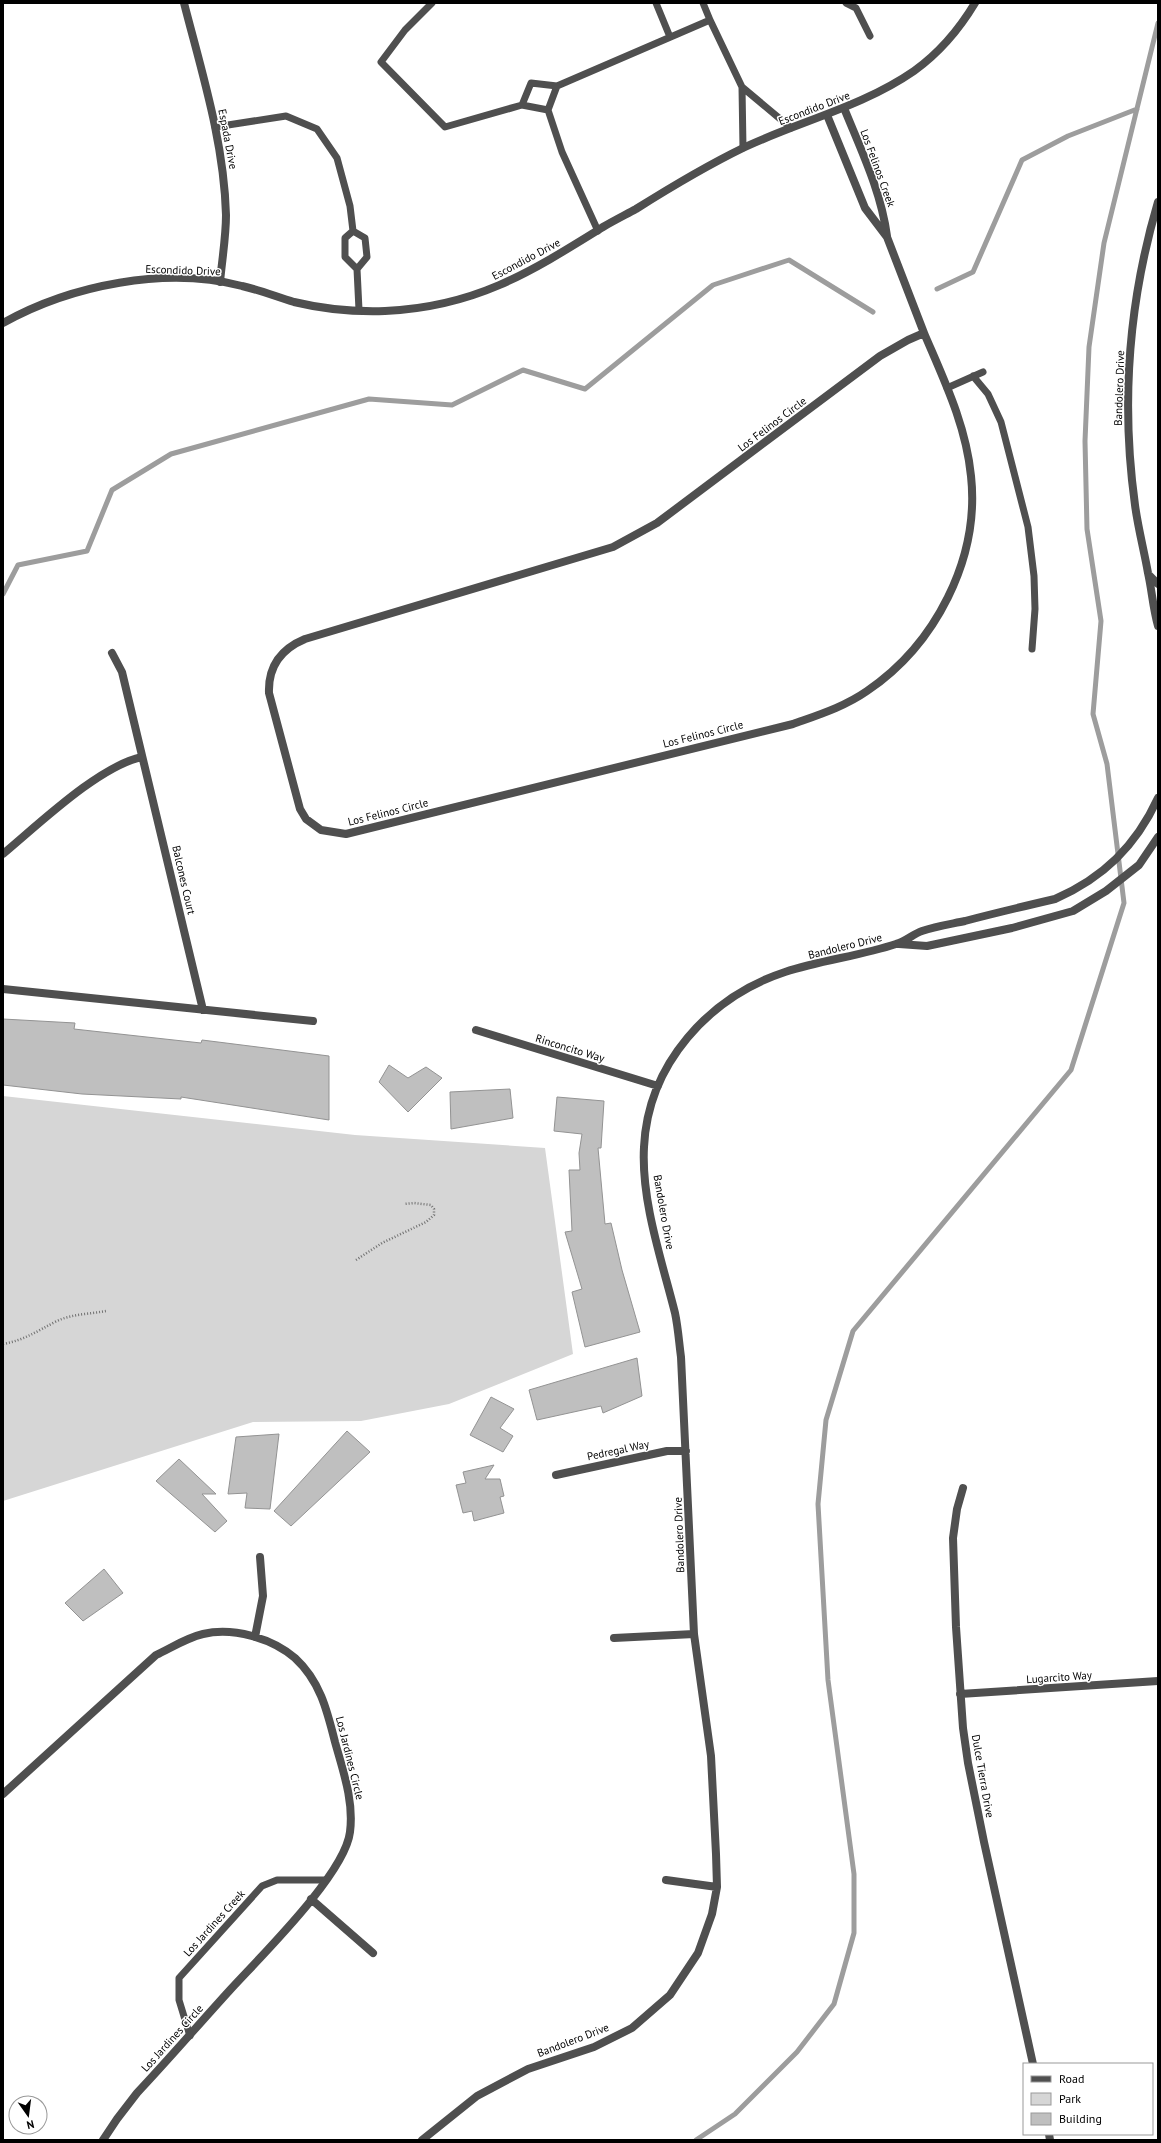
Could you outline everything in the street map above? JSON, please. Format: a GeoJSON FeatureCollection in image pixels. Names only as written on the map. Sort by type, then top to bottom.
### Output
{"type":"FeatureCollection","features":[{"type":"Feature","properties":{"kind":"street","name":"Espada Drive"},"geometry":{"type":"LineString","coordinates":[[184,3],[215,127],[223,171],[226,217],[220,282]]}},
{"type":"Feature","properties":{"kind":"street","name":"Escondido Drive"},"geometry":{"type":"LineString","coordinates":[[3,323],[45,302],[79,290],[136,280],[186,279],[220,282],[241,285],[313,306],[359,310],[383,311],[426,307],[460,300],[492,289],[526,273],[662,191],[743,148],[871,96],[915,70],[935,54],[975,3]]}},
{"type":"Feature","properties":{"kind":"street","name":"Los Felinos Creek"},"geometry":{"type":"LineString","coordinates":[[844,108],[879,194],[884,211],[887,237]]}},
{"type":"Feature","properties":{"kind":"street","name":"Los Felinos Circle"},"geometry":{"type":"LineString","coordinates":[[827,114],[865,208],[887,237],[947,388],[963,431],[971,477],[970,522],[966,548],[946,604],[919,644],[883,679],[866,692],[834,710],[793,724],[346,834],[321,830],[306,820],[297,800],[269,693],[269,679],[276,661],[287,648],[305,639],[613,547],[630,539],[657,523],[880,356],[908,340],[924,333]]}},
{"type":"Feature","properties":{"kind":"street","name":"Bandolero Drive"},"geometry":{"type":"LineString","coordinates":[[1158,202],[1148,236],[1133,323],[1129,376],[1128,421],[1135,505],[1149,575],[1152,603],[1158,626]]}},
{"type":"Feature","properties":{"kind":"street"},"geometry":{"type":"LineString","coordinates":[[1149,575],[1158,584]]}},
{"type":"Feature","properties":{"kind":"street","name":"Balcones Court"},"geometry":{"type":"LineString","coordinates":[[112,653],[122,672],[203,1010]]}},
{"type":"Feature","properties":{"kind":"street"},"geometry":{"type":"LineString","coordinates":[[3,854],[76,794],[115,765],[142,756]]}},
{"type":"Feature","properties":{"kind":"street","name":"Bandolero Drive"},"geometry":{"type":"LineString","coordinates":[[898,944],[922,931],[1055,899],[1094,879],[1118,859],[1137,835],[1158,798]]}},
{"type":"Feature","properties":{"kind":"street","name":"Bandolero Drive"},"geometry":{"type":"LineString","coordinates":[[422,2140],[477,2096],[528,2069],[594,2047],[632,2028],[670,1995],[698,1953],[712,1914],[717,1887],[711,1756],[694,1634],[680,1350],[675,1315],[648,1198],[644,1164],[644,1146],[649,1116],[664,1071],[679,1047],[700,1023],[730,998],[756,983],[786,972],[898,944],[933,944],[1012,928],[1073,911],[1106,891],[1139,865],[1158,837]]}},
{"type":"Feature","properties":{"kind":"street"},"geometry":{"type":"LineString","coordinates":[[3,989],[313,1021]]}},
{"type":"Feature","properties":{"kind":"street","name":"Rinconcito Way"},"geometry":{"type":"LineString","coordinates":[[476,1030],[658,1086]]}},
{"type":"Feature","properties":{"kind":"street","name":"Pedregal Way"},"geometry":{"type":"LineString","coordinates":[[556,1475],[667,1451],[686,1451]]}},
{"type":"Feature","properties":{"kind":"street","name":"Dulce Tierra Drive"},"geometry":{"type":"LineString","coordinates":[[963,1488],[957,1509],[953,1538],[960,1694],[968,1763],[1034,2063]]}},
{"type":"Feature","properties":{"kind":"street"},"geometry":{"type":"LineString","coordinates":[[255,1637],[263,1596],[260,1557]]}},
{"type":"Feature","properties":{"kind":"street","name":"Los Jardines Circle"},"geometry":{"type":"LineString","coordinates":[[4,1790],[156,1655],[186,1640],[203,1634],[221,1632],[255,1637],[272,1643],[290,1654],[300,1663],[316,1684],[325,1701],[348,1789],[351,1809],[350,1832],[346,1849],[311,1899],[133,2098],[103,2140]]}},
{"type":"Feature","properties":{"kind":"street"},"geometry":{"type":"LineString","coordinates":[[614,1638],[694,1634]]}},
{"type":"Feature","properties":{"kind":"street","name":"Lugarcito Way"},"geometry":{"type":"LineString","coordinates":[[960,1694],[1158,1681]]}},
{"type":"Feature","properties":{"kind":"street"},"geometry":{"type":"LineString","coordinates":[[666,1880],[717,1887]]}},
{"type":"Feature","properties":{"kind":"street"},"geometry":{"type":"LineString","coordinates":[[311,1899],[373,1953]]}},
{"type":"Feature","properties":{"kind":"lane"},"geometry":{"type":"LineString","coordinates":[[432,3],[406,30],[381,62],[445,127],[522,105],[548,110]]}},
{"type":"Feature","properties":{"kind":"lane"},"geometry":{"type":"LineString","coordinates":[[656,3],[670,37]]}},
{"type":"Feature","properties":{"kind":"lane"},"geometry":{"type":"LineString","coordinates":[[703,3],[742,87],[791,128]]}},
{"type":"Feature","properties":{"kind":"lane"},"geometry":{"type":"LineString","coordinates":[[846,3],[856,8],[870,36]]}},
{"type":"Feature","properties":{"kind":"lane"},"geometry":{"type":"LineString","coordinates":[[522,105],[531,83],[557,86],[710,20]]}},
{"type":"Feature","properties":{"kind":"lane"},"geometry":{"type":"LineString","coordinates":[[557,86],[548,110],[562,152],[598,230]]}},
{"type":"Feature","properties":{"kind":"lane"},"geometry":{"type":"LineString","coordinates":[[742,87],[743,148]]}},
{"type":"Feature","properties":{"kind":"lane"},"geometry":{"type":"LineString","coordinates":[[215,127],[286,116],[317,129],[337,158],[350,206],[353,231]]}},
{"type":"Feature","properties":{"kind":"lane"},"geometry":{"type":"LineString","coordinates":[[353,231],[345,238],[345,257],[357,269],[359,310]]}},
{"type":"Feature","properties":{"kind":"lane"},"geometry":{"type":"LineString","coordinates":[[353,231],[365,238],[367,257],[357,269]]}},
{"type":"Feature","properties":{"kind":"lane"},"geometry":{"type":"LineString","coordinates":[[947,388],[983,372]]}},
{"type":"Feature","properties":{"kind":"lane"},"geometry":{"type":"LineString","coordinates":[[973,376],[988,394],[1001,422],[1028,527],[1034,576],[1032,649]]}},
{"type":"Feature","properties":{"kind":"lane","name":"Los Jardines Creek"},"geometry":{"type":"LineString","coordinates":[[190,2036],[179,2000],[179,1978],[262,1886],[277,1880],[325,1880]]}},
{"type":"Feature","properties":{"kind":"path"},"geometry":{"type":"LineString","coordinates":[[356,1260],[382,1243],[426,1222],[434,1215],[434,1209],[431,1205],[414,1203],[404,1204]]}},
{"type":"Feature","properties":{"kind":"path"},"geometry":{"type":"LineString","coordinates":[[3,1344],[26,1338],[57,1321],[71,1316],[106,1311]]}},
{"type":"Feature","properties":{"kind":"green space"},"geometry":{"type":"Polygon","coordinates":[[[3,1096],[355,1135],[545,1148],[573,1354],[449,1404],[361,1421],[253,1422],[3,1501],[3,1096]]]}},
{"type":"Feature","properties":{"kind":"building"},"geometry":{"type":"Polygon","coordinates":[[[3,1019],[75,1023],[74,1029],[201,1043],[202,1040],[329,1056],[329,1120],[181,1097],[181,1099],[82,1094],[3,1085],[3,1019]]]}},
{"type":"Feature","properties":{"kind":"building"},"geometry":{"type":"Polygon","coordinates":[[[389,1065],[408,1078],[426,1067],[442,1078],[408,1112],[379,1082],[389,1065]]]}},
{"type":"Feature","properties":{"kind":"building"},"geometry":{"type":"Polygon","coordinates":[[[510,1089],[513,1118],[451,1129],[450,1092],[510,1089]]]}},
{"type":"Feature","properties":{"kind":"building"},"geometry":{"type":"Polygon","coordinates":[[[557,1097],[604,1101],[601,1148],[598,1148],[605,1224],[611,1223],[622,1270],[640,1332],[585,1347],[572,1292],[582,1289],[565,1232],[572,1231],[569,1170],[580,1170],[579,1153],[582,1134],[554,1131],[557,1097]]]}},
{"type":"Feature","properties":{"kind":"building"},"geometry":{"type":"Polygon","coordinates":[[[637,1358],[642,1396],[603,1413],[601,1406],[537,1420],[529,1390],[637,1358]]]}},
{"type":"Feature","properties":{"kind":"building"},"geometry":{"type":"Polygon","coordinates":[[[491,1397],[514,1409],[500,1428],[513,1436],[503,1452],[470,1435],[491,1397]]]}},
{"type":"Feature","properties":{"kind":"building"},"geometry":{"type":"Polygon","coordinates":[[[347,1431],[370,1452],[291,1526],[274,1511],[347,1431]]]}},
{"type":"Feature","properties":{"kind":"building"},"geometry":{"type":"Polygon","coordinates":[[[279,1434],[270,1509],[245,1508],[247,1493],[228,1494],[236,1437],[279,1434]]]}},
{"type":"Feature","properties":{"kind":"building"},"geometry":{"type":"Polygon","coordinates":[[[179,1459],[216,1494],[202,1494],[227,1521],[215,1532],[156,1481],[179,1459]]]}},
{"type":"Feature","properties":{"kind":"building"},"geometry":{"type":"Polygon","coordinates":[[[494,1465],[485,1479],[500,1479],[504,1496],[500,1497],[504,1513],[474,1521],[472,1511],[463,1513],[456,1485],[466,1483],[463,1472],[494,1465]]]}},
{"type":"Feature","properties":{"kind":"building"},"geometry":{"type":"Polygon","coordinates":[[[104,1569],[123,1593],[83,1621],[65,1603],[104,1569]]]}},
{"type":"Feature","properties":{"kind":"waterway"},"geometry":{"type":"LineString","coordinates":[[696,2140],[735,2114],[797,2052],[834,2004],[854,1933],[854,1874],[828,1680],[818,1504],[826,1420],[853,1331],[1071,1070],[1124,903],[1107,764],[1093,714],[1101,621],[1087,529],[1085,441],[1089,347],[1104,243],[1158,23]]}},
{"type":"Feature","properties":{"kind":"waterway"},"geometry":{"type":"LineString","coordinates":[[937,289],[973,272],[1022,160],[1068,136],[1137,109]]}},
{"type":"Feature","properties":{"kind":"waterway"},"geometry":{"type":"LineString","coordinates":[[3,594],[18,565],[87,551],[112,490],[171,454],[369,399],[452,405],[523,370],[585,389],[713,285],[789,260],[873,312]]}}]}
